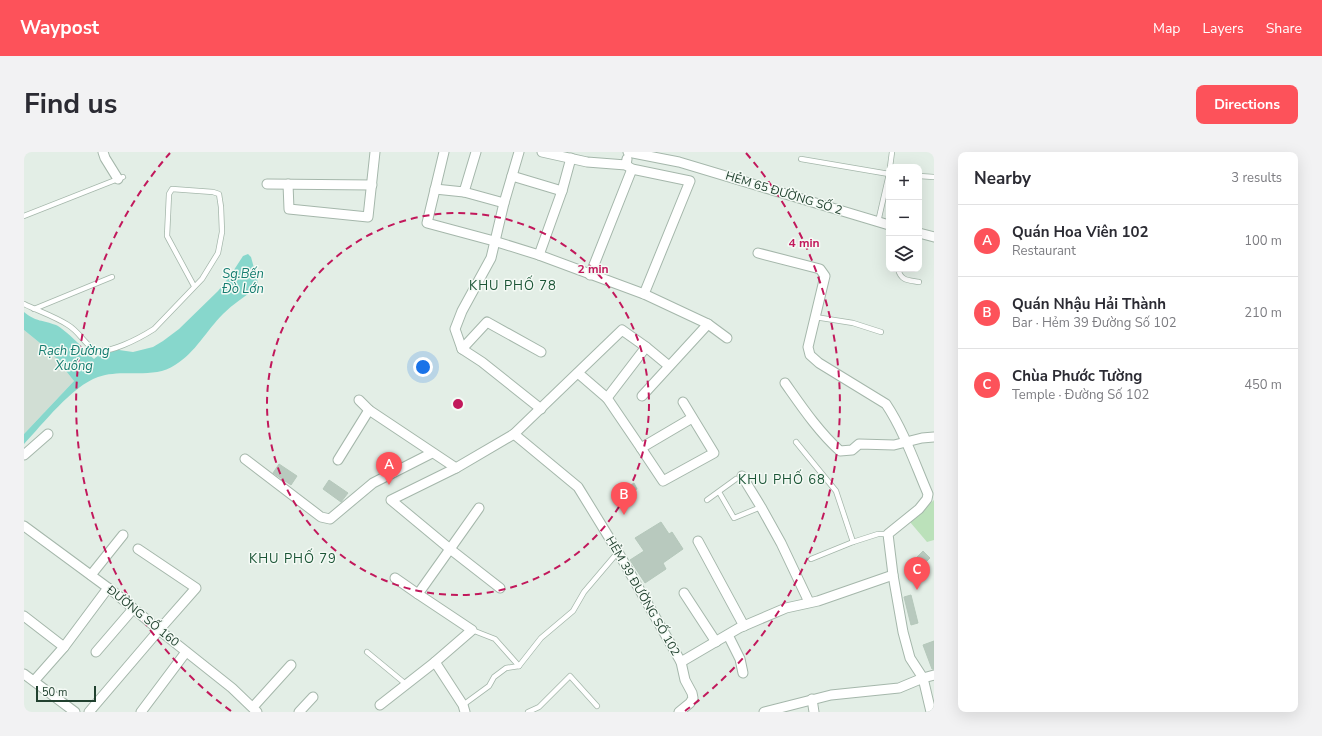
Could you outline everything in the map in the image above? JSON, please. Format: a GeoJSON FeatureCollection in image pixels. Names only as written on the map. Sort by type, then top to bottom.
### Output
{"type":"FeatureCollection","features":[{"type":"Feature","properties":{"kind":"street"},"geometry":{"type":"LineString","coordinates":[[104,152],[105,158],[120,178]]}},
{"type":"Feature","properties":{"kind":"street"},"geometry":{"type":"LineString","coordinates":[[288,184],[289,209],[368,217],[375,152]]}},
{"type":"Feature","properties":{"kind":"street"},"geometry":{"type":"LineString","coordinates":[[444,152],[427,224],[494,241],[540,255],[644,294],[708,324],[727,338]]}},
{"type":"Feature","properties":{"kind":"street"},"geometry":{"type":"LineString","coordinates":[[464,192],[476,152]]}},
{"type":"Feature","properties":{"kind":"street"},"geometry":{"type":"LineString","coordinates":[[519,152],[504,203],[491,258],[462,311],[455,329],[462,349],[482,362],[541,409]]}},
{"type":"Feature","properties":{"kind":"street"},"geometry":{"type":"LineString","coordinates":[[542,152],[587,162],[629,167],[690,181],[644,294]]}},
{"type":"Feature","properties":{"kind":"street"},"geometry":{"type":"LineString","coordinates":[[590,275],[629,167],[628,152]]}},
{"type":"Feature","properties":{"kind":"street","name":"HẺM 65 ĐƯỜNG SỐ 2"},"geometry":{"type":"LineString","coordinates":[[628,152],[679,157],[886,224]]}},
{"type":"Feature","properties":{"kind":"street"},"geometry":{"type":"LineString","coordinates":[[540,255],[562,191],[571,158]]}},
{"type":"Feature","properties":{"kind":"street"},"geometry":{"type":"LineString","coordinates":[[512,176],[562,191]]}},
{"type":"Feature","properties":{"kind":"street"},"geometry":{"type":"LineString","coordinates":[[267,184],[372,185]]}},
{"type":"Feature","properties":{"kind":"street"},"geometry":{"type":"LineString","coordinates":[[435,189],[464,192],[504,203]]}},
{"type":"Feature","properties":{"kind":"street"},"geometry":{"type":"LineString","coordinates":[[922,234],[934,236]]}},
{"type":"Feature","properties":{"kind":"street"},"geometry":{"type":"LineString","coordinates":[[758,254],[820,269],[825,276],[808,347],[810,355],[819,363],[886,404],[906,442],[928,494],[927,499],[919,509],[888,534],[893,575],[903,632],[910,658],[923,678],[931,712]]}},
{"type":"Feature","properties":{"kind":"street"},"geometry":{"type":"LineString","coordinates":[[462,349],[487,322],[541,352]]}},
{"type":"Feature","properties":{"kind":"street"},"geometry":{"type":"LineString","coordinates":[[642,396],[708,324]]}},
{"type":"Feature","properties":{"kind":"street"},"geometry":{"type":"LineString","coordinates":[[500,588],[391,500],[456,468],[514,434],[622,330],[669,366]]}},
{"type":"Feature","properties":{"kind":"street"},"geometry":{"type":"LineString","coordinates":[[607,398],[646,347]]}},
{"type":"Feature","properties":{"kind":"street"},"geometry":{"type":"LineString","coordinates":[[578,373],[607,398],[663,481],[714,453],[683,402]]}},
{"type":"Feature","properties":{"kind":"street"},"geometry":{"type":"LineString","coordinates":[[785,383],[828,440],[840,451],[852,450],[860,444],[894,445],[922,438],[934,437]]}},
{"type":"Feature","properties":{"kind":"street"},"geometry":{"type":"LineString","coordinates":[[359,400],[369,410],[456,468]]}},
{"type":"Feature","properties":{"kind":"street"},"geometry":{"type":"LineString","coordinates":[[338,460],[369,410]]}},
{"type":"Feature","properties":{"kind":"street"},"geometry":{"type":"LineString","coordinates":[[641,448],[692,418]]}},
{"type":"Feature","properties":{"kind":"street"},"geometry":{"type":"LineString","coordinates":[[24,455],[48,434]]}},
{"type":"Feature","properties":{"kind":"street","name":"HẺM 39 ĐƯỜNG SỐ 102"},"geometry":{"type":"LineString","coordinates":[[514,434],[578,487],[618,552],[681,662],[744,626],[786,608],[818,601],[893,575]]}},
{"type":"Feature","properties":{"kind":"street"},"geometry":{"type":"LineString","coordinates":[[245,459],[321,517],[330,519],[373,483],[432,453]]}},
{"type":"Feature","properties":{"kind":"street"},"geometry":{"type":"LineString","coordinates":[[739,478],[761,507],[781,543],[809,602]]}},
{"type":"Feature","properties":{"kind":"street"},"geometry":{"type":"LineString","coordinates":[[418,594],[479,508]]}},
{"type":"Feature","properties":{"kind":"street","name":"ĐƯỜNG SỐ 160"},"geometry":{"type":"LineString","coordinates":[[25,529],[108,588],[158,630],[232,688],[255,710]]}},
{"type":"Feature","properties":{"kind":"street"},"geometry":{"type":"LineString","coordinates":[[91,575],[123,535]]}},
{"type":"Feature","properties":{"kind":"street"},"geometry":{"type":"LineString","coordinates":[[698,541],[744,626]]}},
{"type":"Feature","properties":{"kind":"street"},"geometry":{"type":"LineString","coordinates":[[89,712],[158,630],[196,588],[138,548]]}},
{"type":"Feature","properties":{"kind":"street"},"geometry":{"type":"LineString","coordinates":[[380,705],[407,685],[472,630],[395,578]]}},
{"type":"Feature","properties":{"kind":"street"},"geometry":{"type":"LineString","coordinates":[[34,681],[64,647],[108,588]]}},
{"type":"Feature","properties":{"kind":"street"},"geometry":{"type":"LineString","coordinates":[[684,593],[716,642]]}},
{"type":"Feature","properties":{"kind":"street"},"geometry":{"type":"LineString","coordinates":[[96,652],[133,608]]}},
{"type":"Feature","properties":{"kind":"street"},"geometry":{"type":"LineString","coordinates":[[24,616],[64,647]]}},
{"type":"Feature","properties":{"kind":"street"},"geometry":{"type":"LineString","coordinates":[[728,635],[740,659],[743,673]]}},
{"type":"Feature","properties":{"kind":"street"},"geometry":{"type":"LineString","coordinates":[[141,712],[186,652]]}},
{"type":"Feature","properties":{"kind":"street"},"geometry":{"type":"LineString","coordinates":[[435,662],[464,708]]}},
{"type":"Feature","properties":{"kind":"street"},"geometry":{"type":"LineString","coordinates":[[681,662],[685,680],[692,693],[692,712]]}},
{"type":"Feature","properties":{"kind":"street"},"geometry":{"type":"LineString","coordinates":[[255,710],[291,665]]}},
{"type":"Feature","properties":{"kind":"street"},"geometry":{"type":"LineString","coordinates":[[24,674],[75,712]]}},
{"type":"Feature","properties":{"kind":"street"},"geometry":{"type":"LineString","coordinates":[[764,712],[777,710],[812,699],[831,695],[899,688],[934,675]]}},
{"type":"Feature","properties":{"kind":"street"},"geometry":{"type":"LineString","coordinates":[[299,712],[313,696]]}},
{"type":"Feature","properties":{"kind":"street"},"geometry":{"type":"LineString","coordinates":[[679,712],[690,703],[693,698]]}},
{"type":"Feature","properties":{"kind":"street"},"geometry":{"type":"LineString","coordinates":[[812,699],[814,712]]}},
{"type":"Feature","properties":{"kind":"lane"},"geometry":{"type":"LineString","coordinates":[[890,164],[892,152]]}},
{"type":"Feature","properties":{"kind":"lane"},"geometry":{"type":"LineString","coordinates":[[801,159],[886,173]]}},
{"type":"Feature","properties":{"kind":"lane"},"geometry":{"type":"LineString","coordinates":[[922,176],[934,177]]}},
{"type":"Feature","properties":{"kind":"lane"},"geometry":{"type":"LineString","coordinates":[[24,216],[120,178]]}},
{"type":"Feature","properties":{"kind":"lane"},"geometry":{"type":"LineString","coordinates":[[878,222],[886,187]]}},
{"type":"Feature","properties":{"kind":"lane"},"geometry":{"type":"LineString","coordinates":[[24,304],[67,324],[76,330],[93,349],[100,351],[117,348],[145,335],[154,329],[202,279],[218,253],[222,232],[219,194],[213,192],[172,189],[169,194],[167,236],[194,286]]}},
{"type":"Feature","properties":{"kind":"lane"},"geometry":{"type":"LineString","coordinates":[[899,272],[900,276],[904,279],[919,282]]}},
{"type":"Feature","properties":{"kind":"lane"},"geometry":{"type":"LineString","coordinates":[[34,309],[112,277]]}},
{"type":"Feature","properties":{"kind":"lane"},"geometry":{"type":"LineString","coordinates":[[815,317],[853,323],[880,332]]}},
{"type":"Feature","properties":{"kind":"lane"},"geometry":{"type":"LineString","coordinates":[[796,442],[836,491],[853,542]]}},
{"type":"Feature","properties":{"kind":"lane"},"geometry":{"type":"LineString","coordinates":[[707,500],[739,478]]}},
{"type":"Feature","properties":{"kind":"lane"},"geometry":{"type":"LineString","coordinates":[[719,492],[734,518],[761,507]]}},
{"type":"Feature","properties":{"kind":"lane"},"geometry":{"type":"LineString","coordinates":[[811,559],[853,542],[878,534],[888,534]]}},
{"type":"Feature","properties":{"kind":"lane"},"geometry":{"type":"LineString","coordinates":[[464,708],[489,686],[494,678],[506,668],[519,666],[542,638],[573,611],[584,592],[618,552]]}},
{"type":"Feature","properties":{"kind":"lane"},"geometry":{"type":"LineString","coordinates":[[472,630],[494,640],[519,666]]}},
{"type":"Feature","properties":{"kind":"lane"},"geometry":{"type":"LineString","coordinates":[[366,652],[407,685]]}},
{"type":"Feature","properties":{"kind":"lane"},"geometry":{"type":"LineString","coordinates":[[528,712],[539,707],[570,676],[597,706]]}},
{"type":"Feature","properties":{"kind":"shaded area"},"geometry":{"type":"Polygon","coordinates":[[[24,330],[51,352],[74,381],[24,434],[24,330]]]}},
{"type":"Feature","properties":{"kind":"green space"},"geometry":{"type":"Polygon","coordinates":[[[934,500],[934,540],[927,542],[910,522],[934,500]]]}},
{"type":"Feature","properties":{"kind":"water","name":"Sg.Bến Đò Lớn"},"geometry":{"type":"Polygon","coordinates":[[[248,254],[251,257],[258,283],[257,288],[235,303],[223,314],[195,348],[182,360],[175,365],[157,372],[117,373],[98,377],[88,382],[78,388],[58,406],[24,444],[24,434],[74,381],[51,352],[24,330],[24,312],[36,319],[56,325],[65,331],[94,359],[103,351],[112,349],[133,352],[153,347],[179,329],[218,291],[243,256],[248,254]]]}},
{"type":"Feature","properties":{"kind":"building"},"geometry":{"type":"Polygon","coordinates":[[[279,464],[297,476],[291,485],[273,473],[279,464]]]}},
{"type":"Feature","properties":{"kind":"building"},"geometry":{"type":"Polygon","coordinates":[[[329,480],[348,493],[341,502],[323,489],[329,480]]]}},
{"type":"Feature","properties":{"kind":"building"},"geometry":{"type":"Polygon","coordinates":[[[634,483],[637,489],[621,499],[617,494],[634,483]]]}},
{"type":"Feature","properties":{"kind":"building"},"geometry":{"type":"Polygon","coordinates":[[[661,522],[669,534],[672,532],[683,549],[663,563],[666,569],[645,583],[630,560],[644,551],[635,538],[661,522]]]}},
{"type":"Feature","properties":{"kind":"building"},"geometry":{"type":"Polygon","coordinates":[[[923,551],[930,558],[921,567],[914,560],[923,551]]]}},
{"type":"Feature","properties":{"kind":"building"},"geometry":{"type":"Polygon","coordinates":[[[911,595],[918,623],[911,625],[904,597],[911,595]]]}},
{"type":"Feature","properties":{"kind":"building"},"geometry":{"type":"Polygon","coordinates":[[[934,641],[934,669],[932,669],[923,645],[934,641]]]}},
{"type":"Feature","properties":{"kind":"place","name":"Quán Hoa Viên 102"},"geometry":{"type":"Point","coordinates":[389,485]}},
{"type":"Feature","properties":{"kind":"place","name":"Quán Nhậu Hải Thành"},"geometry":{"type":"Point","coordinates":[624,515]}},
{"type":"Feature","properties":{"kind":"place","name":"Chùa Phước Tường"},"geometry":{"type":"Point","coordinates":[917,590]}},
{"type":"Feature","properties":{"kind":"district","name":"KHU PHỐ 78"},"geometry":{"type":"Point","coordinates":[513,285]}},
{"type":"Feature","properties":{"kind":"district","name":"KHU PHỐ 68"},"geometry":{"type":"Point","coordinates":[782,479]}},
{"type":"Feature","properties":{"kind":"district","name":"KHU PHỐ 79"},"geometry":{"type":"Point","coordinates":[293,558]}},
{"type":"Feature","properties":{"kind":"water label","name":"Rạch Đường Xuống"},"geometry":{"type":"Point","coordinates":[74,358]}}]}
